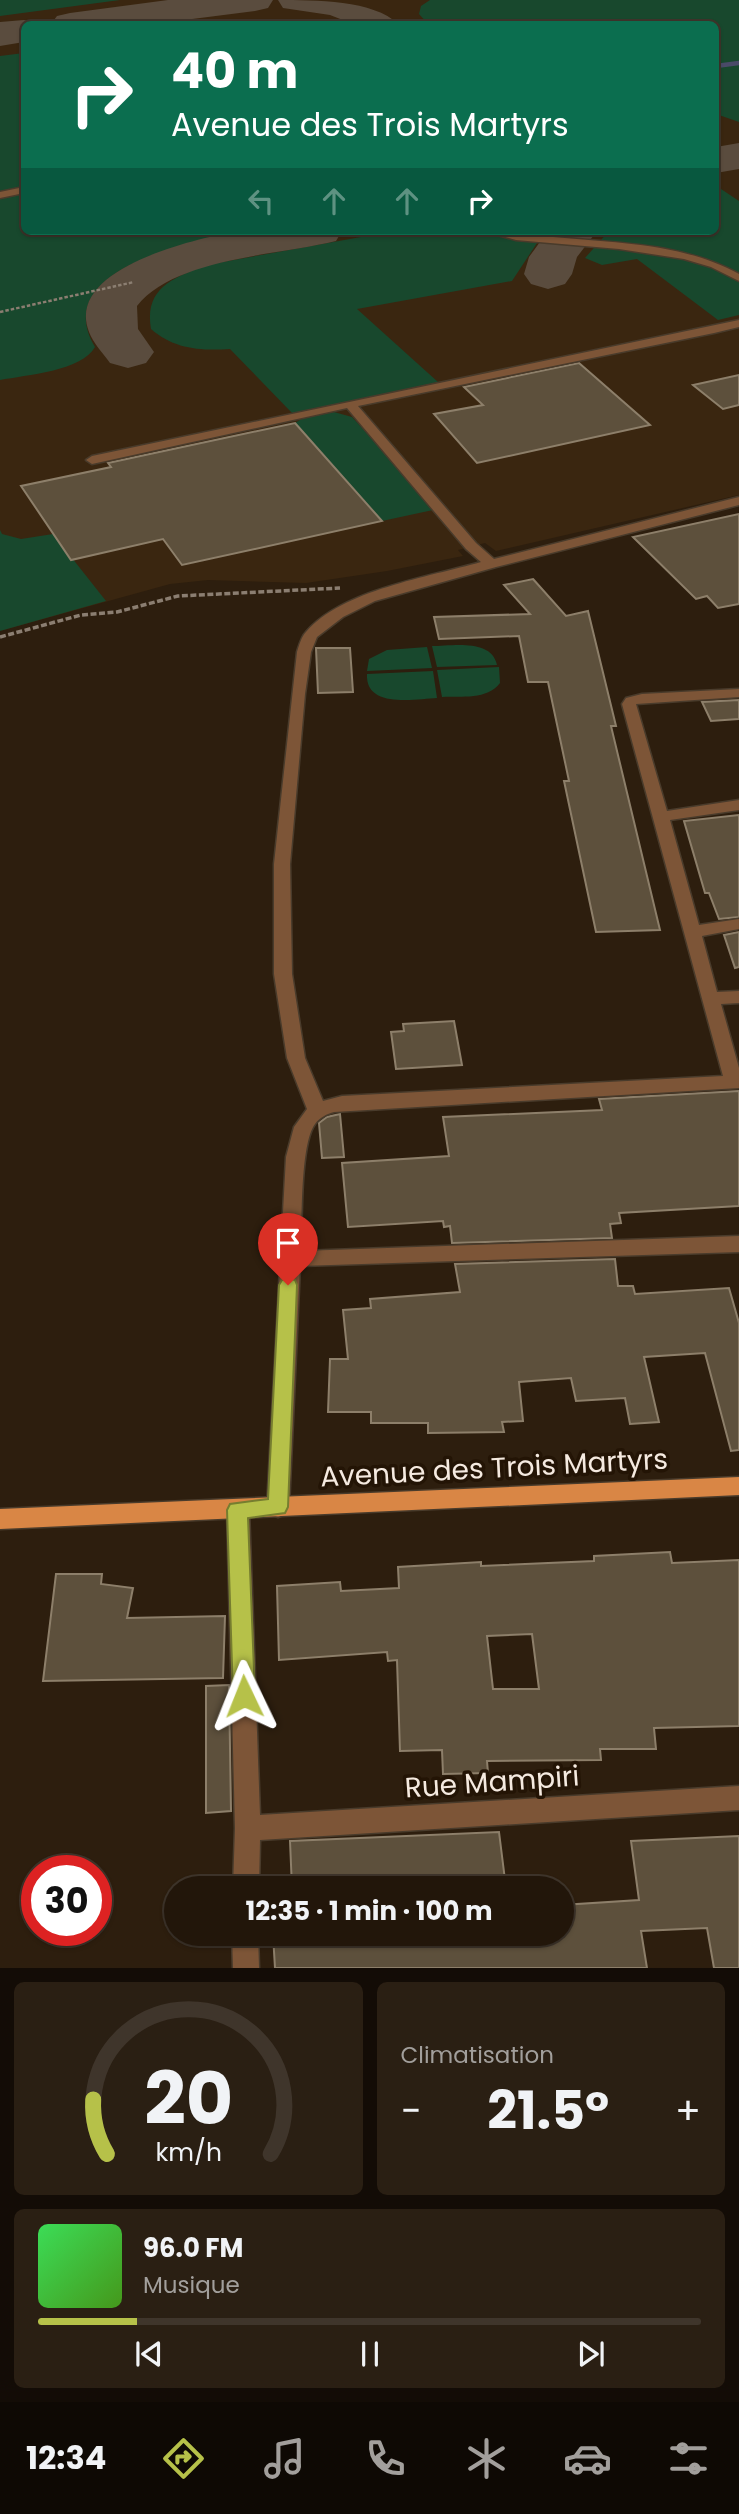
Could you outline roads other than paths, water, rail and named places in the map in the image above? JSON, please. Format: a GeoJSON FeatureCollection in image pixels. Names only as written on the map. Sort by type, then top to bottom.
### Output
{"type":"FeatureCollection","features":[{"type":"Feature","properties":{"kind":"main road","name":"Avenue des Trois Martyrs"},"geometry":{"type":"LineString","coordinates":[[0,1519],[739,1486]]}},
{"type":"Feature","properties":{"kind":"street"},"geometry":{"type":"LineString","coordinates":[[0,194],[21,190]]}},
{"type":"Feature","properties":{"kind":"street"},"geometry":{"type":"LineString","coordinates":[[520,235],[666,253],[710,262],[739,278]]}},
{"type":"Feature","properties":{"kind":"street"},"geometry":{"type":"LineString","coordinates":[[92,460],[350,404],[714,331],[739,323]]}},
{"type":"Feature","properties":{"kind":"street"},"geometry":{"type":"LineString","coordinates":[[350,404],[471,546],[491,564]]}},
{"type":"Feature","properties":{"kind":"street"},"geometry":{"type":"LineString","coordinates":[[317,1110],[296,1058],[283,974],[282,864],[304,652],[312,635],[338,614],[370,598],[491,564],[739,501]]}},
{"type":"Feature","properties":{"kind":"street"},"geometry":{"type":"LineString","coordinates":[[278,1507],[296,1157],[300,1129],[317,1110],[342,1103],[737,1082],[709,998],[663,816],[629,704],[631,701],[739,693]]}},
{"type":"Feature","properties":{"kind":"street"},"geometry":{"type":"LineString","coordinates":[[663,816],[739,805]]}},
{"type":"Feature","properties":{"kind":"street"},"geometry":{"type":"LineString","coordinates":[[692,932],[739,925]]}},
{"type":"Feature","properties":{"kind":"street"},"geometry":{"type":"LineString","coordinates":[[709,998],[739,997]]}},
{"type":"Feature","properties":{"kind":"street"},"geometry":{"type":"LineString","coordinates":[[290,1259],[739,1244]]}},
{"type":"Feature","properties":{"kind":"street"},"geometry":{"type":"LineString","coordinates":[[238,1510],[248,1828],[246,1876]]}},
{"type":"Feature","properties":{"kind":"street","name":"Rue Mampiri"},"geometry":{"type":"LineString","coordinates":[[248,1828],[739,1798]]}},
{"type":"Feature","properties":{"kind":"street"},"geometry":{"type":"LineString","coordinates":[[245,1946],[246,1968]]}},
{"type":"Feature","properties":{"kind":"waterway"},"geometry":{"type":"LineString","coordinates":[[719,66],[739,63]]}}]}
